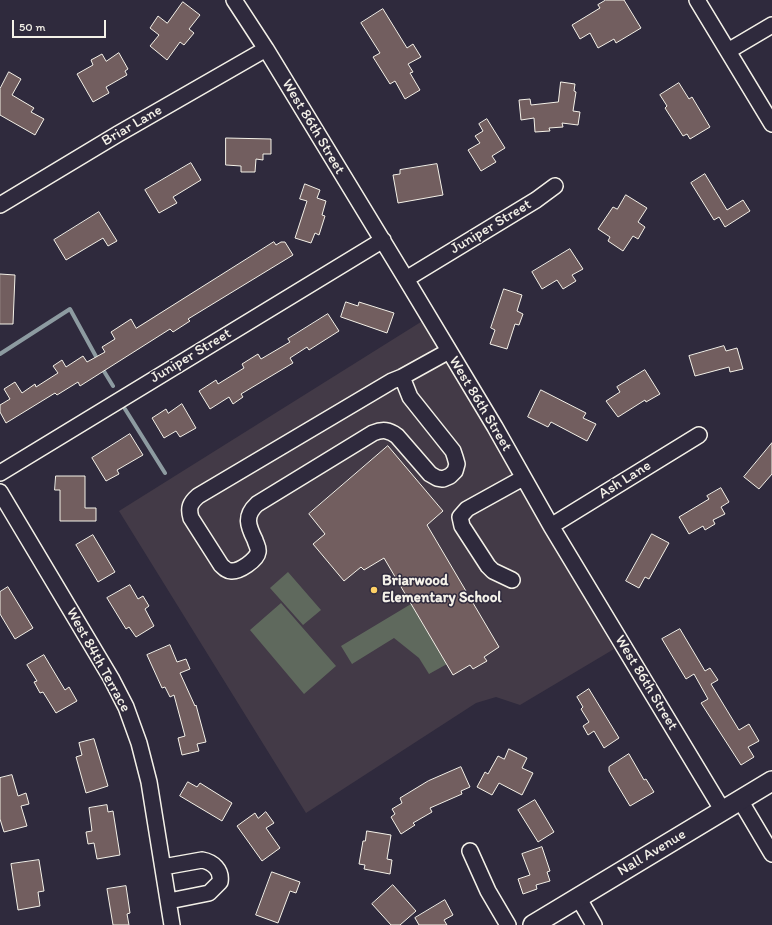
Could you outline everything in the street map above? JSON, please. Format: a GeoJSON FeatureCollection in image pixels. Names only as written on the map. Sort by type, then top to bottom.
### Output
{"type":"FeatureCollection","features":[{"type":"Feature","properties":{"kind":"main road","name":"Nall Avenue"},"geometry":{"type":"LineString","coordinates":[[533,925],[772,781]]}},
{"type":"Feature","properties":{"kind":"street","name":"West 86th Street"},"geometry":{"type":"LineString","coordinates":[[234,0],[266,49],[406,279],[551,526],[722,811]]}},
{"type":"Feature","properties":{"kind":"street"},"geometry":{"type":"LineString","coordinates":[[696,0],[772,124]]}},
{"type":"Feature","properties":{"kind":"street"},"geometry":{"type":"LineString","coordinates":[[728,51],[772,25]]}},
{"type":"Feature","properties":{"kind":"street","name":"Briar Lane"},"geometry":{"type":"LineString","coordinates":[[0,205],[125,130],[266,49]]}},
{"type":"Feature","properties":{"kind":"street","name":"Juniper Street"},"geometry":{"type":"LineString","coordinates":[[406,279],[536,200],[555,186]]}},
{"type":"Feature","properties":{"kind":"street","name":"Juniper Street"},"geometry":{"type":"LineString","coordinates":[[0,473],[382,240]]}},
{"type":"Feature","properties":{"kind":"street"},"geometry":{"type":"LineString","coordinates":[[402,377],[406,391],[413,403],[453,451],[457,464],[455,471],[450,476],[443,479],[437,478],[430,474],[397,436],[392,432],[379,430],[253,507],[248,523],[258,546],[258,552],[252,561],[238,570],[226,570],[221,565],[191,518],[189,511],[193,500],[392,381],[449,351]]}},
{"type":"Feature","properties":{"kind":"street","name":"Ash Lane"},"geometry":{"type":"LineString","coordinates":[[551,526],[699,435]]}},
{"type":"Feature","properties":{"kind":"street"},"geometry":{"type":"LineString","coordinates":[[512,580],[493,571],[488,566],[462,526],[460,517],[467,509],[523,478]]}},
{"type":"Feature","properties":{"kind":"street","name":"West 84th Terrace"},"geometry":{"type":"LineString","coordinates":[[0,492],[111,678],[126,707],[140,743],[149,782],[172,925]]}},
{"type":"Feature","properties":{"kind":"street"},"geometry":{"type":"LineString","coordinates":[[740,800],[772,854]]}},
{"type":"Feature","properties":{"kind":"street"},"geometry":{"type":"LineString","coordinates":[[470,850],[488,891],[508,925]]}},
{"type":"Feature","properties":{"kind":"street"},"geometry":{"type":"LineString","coordinates":[[163,867],[202,860],[208,861],[212,864],[220,874],[220,882],[210,893],[169,901]]}},
{"type":"Feature","properties":{"kind":"street"},"geometry":{"type":"LineString","coordinates":[[578,897],[594,925]]}},
{"type":"Feature","properties":{"kind":"shaded area","name":"Briarwood Elementary School"},"geometry":{"type":"Polygon","coordinates":[[[424,320],[614,649],[520,705],[496,697],[476,703],[306,813],[119,511],[424,320]]]}},
{"type":"Feature","properties":{"kind":"green space"},"geometry":{"type":"Polygon","coordinates":[[[288,572],[321,610],[303,625],[270,588],[288,572]]]}},
{"type":"Feature","properties":{"kind":"green space"},"geometry":{"type":"Polygon","coordinates":[[[281,603],[336,666],[304,694],[250,630],[281,603]]]}},
{"type":"Feature","properties":{"kind":"green space"},"geometry":{"type":"Polygon","coordinates":[[[411,604],[447,664],[429,674],[419,658],[394,638],[352,664],[341,646],[411,604]]]}},
{"type":"Feature","properties":{"kind":"building"},"geometry":{"type":"Polygon","coordinates":[[[606,0],[624,0],[641,28],[616,43],[614,39],[598,48],[590,33],[580,39],[572,25],[600,8],[598,5],[606,0]]]}},
{"type":"Feature","properties":{"kind":"building"},"geometry":{"type":"Polygon","coordinates":[[[183,2],[200,15],[189,29],[194,33],[184,45],[180,42],[167,60],[150,46],[159,35],[150,28],[158,16],[167,23],[183,2]]]}},
{"type":"Feature","properties":{"kind":"building"},"geometry":{"type":"Polygon","coordinates":[[[383,9],[407,48],[413,44],[421,57],[408,64],[413,72],[410,73],[420,90],[405,99],[395,81],[390,84],[373,57],[380,53],[361,23],[383,9]]]}},
{"type":"Feature","properties":{"kind":"building"},"geometry":{"type":"Polygon","coordinates":[[[119,53],[128,69],[125,71],[127,75],[106,87],[109,93],[93,102],[77,74],[93,65],[91,60],[102,54],[106,61],[119,53]]]}},
{"type":"Feature","properties":{"kind":"building"},"geometry":{"type":"Polygon","coordinates":[[[9,72],[21,79],[12,95],[34,108],[31,112],[44,119],[35,135],[0,115],[0,89],[9,72]]]}},
{"type":"Feature","properties":{"kind":"building"},"geometry":{"type":"Polygon","coordinates":[[[561,82],[575,84],[574,91],[576,92],[573,111],[580,112],[578,125],[562,123],[563,127],[549,128],[550,131],[535,132],[534,118],[521,120],[519,100],[530,99],[531,105],[558,102],[561,82]]]}},
{"type":"Feature","properties":{"kind":"building"},"geometry":{"type":"Polygon","coordinates":[[[679,83],[689,99],[692,97],[710,127],[690,139],[687,134],[683,136],[665,108],[667,106],[660,95],[679,83]]]}},
{"type":"Feature","properties":{"kind":"building"},"geometry":{"type":"Polygon","coordinates":[[[487,119],[505,148],[492,156],[496,162],[481,171],[468,150],[480,143],[475,136],[483,131],[479,124],[487,119]]]}},
{"type":"Feature","properties":{"kind":"building"},"geometry":{"type":"Polygon","coordinates":[[[226,138],[271,139],[271,154],[263,154],[263,160],[256,159],[255,172],[241,172],[241,166],[226,165],[226,138]]]}},
{"type":"Feature","properties":{"kind":"building"},"geometry":{"type":"Polygon","coordinates":[[[191,163],[201,180],[173,197],[177,203],[159,213],[145,190],[191,163]]]}},
{"type":"Feature","properties":{"kind":"building"},"geometry":{"type":"Polygon","coordinates":[[[437,164],[443,195],[398,203],[393,175],[400,174],[400,170],[437,164]]]}},
{"type":"Feature","properties":{"kind":"building"},"geometry":{"type":"Polygon","coordinates":[[[705,174],[727,210],[743,200],[750,211],[725,227],[719,217],[714,220],[691,183],[705,174]]]}},
{"type":"Feature","properties":{"kind":"building"},"geometry":{"type":"Polygon","coordinates":[[[305,184],[320,190],[317,198],[326,201],[322,215],[325,216],[319,235],[315,233],[311,243],[295,238],[307,201],[300,199],[305,184]]]}},
{"type":"Feature","properties":{"kind":"building"},"geometry":{"type":"Polygon","coordinates":[[[626,195],[647,208],[638,222],[645,227],[638,239],[633,236],[623,251],[608,241],[610,237],[598,229],[613,207],[617,209],[626,195]]]}},
{"type":"Feature","properties":{"kind":"building"},"geometry":{"type":"Polygon","coordinates":[[[99,212],[117,241],[108,246],[103,238],[66,260],[54,240],[99,212]]]}},
{"type":"Feature","properties":{"kind":"building"},"geometry":{"type":"Polygon","coordinates":[[[274,242],[276,245],[281,242],[285,242],[293,255],[188,319],[190,321],[173,332],[170,329],[80,386],[78,382],[57,395],[55,393],[6,423],[0,412],[0,405],[10,399],[4,389],[15,382],[22,393],[35,384],[36,387],[58,373],[53,366],[62,360],[66,367],[83,356],[87,362],[105,352],[102,347],[115,339],[111,332],[131,319],[136,328],[274,242]]]}},
{"type":"Feature","properties":{"kind":"building"},"geometry":{"type":"Polygon","coordinates":[[[570,249],[583,269],[572,275],[576,281],[563,289],[557,280],[542,289],[532,272],[570,249]]]}},
{"type":"Feature","properties":{"kind":"building"},"geometry":{"type":"Polygon","coordinates":[[[0,274],[15,275],[13,324],[0,324],[0,274]]]}},
{"type":"Feature","properties":{"kind":"building"},"geometry":{"type":"Polygon","coordinates":[[[504,289],[522,295],[517,311],[523,314],[519,325],[515,324],[507,349],[490,344],[495,330],[491,328],[504,289]]]}},
{"type":"Feature","properties":{"kind":"building"},"geometry":{"type":"Polygon","coordinates":[[[346,302],[358,306],[359,302],[394,313],[387,333],[341,317],[346,302]]]}},
{"type":"Feature","properties":{"kind":"building"},"geometry":{"type":"Polygon","coordinates":[[[328,314],[339,331],[309,350],[307,347],[290,358],[293,363],[241,394],[243,397],[233,404],[229,397],[210,409],[199,391],[216,380],[218,384],[244,368],[242,364],[258,354],[261,359],[290,342],[288,339],[328,314]]]}},
{"type":"Feature","properties":{"kind":"building"},"geometry":{"type":"Polygon","coordinates":[[[724,346],[726,351],[737,348],[743,369],[730,372],[729,367],[695,376],[689,356],[724,346]]]}},
{"type":"Feature","properties":{"kind":"building"},"geometry":{"type":"Polygon","coordinates":[[[645,370],[660,394],[646,402],[645,400],[618,417],[606,401],[620,392],[617,387],[645,370]]]}},
{"type":"Feature","properties":{"kind":"building"},"geometry":{"type":"Polygon","coordinates":[[[541,390],[586,413],[583,418],[596,424],[587,441],[551,422],[548,427],[528,417],[541,390]]]}},
{"type":"Feature","properties":{"kind":"building"},"geometry":{"type":"Polygon","coordinates":[[[182,404],[196,428],[180,437],[176,431],[164,438],[152,418],[166,409],[168,413],[182,404]]]}},
{"type":"Feature","properties":{"kind":"building"},"geometry":{"type":"Polygon","coordinates":[[[130,434],[143,455],[117,470],[119,474],[106,481],[92,458],[130,434]]]}},
{"type":"Feature","properties":{"kind":"building"},"geometry":{"type":"Polygon","coordinates":[[[772,443],[772,474],[759,489],[744,477],[772,443]]]}},
{"type":"Feature","properties":{"kind":"building","name":"Briarwood Elementary School"},"geometry":{"type":"Polygon","coordinates":[[[388,446],[443,511],[427,525],[499,647],[484,657],[487,661],[473,669],[470,665],[453,675],[384,558],[364,570],[361,567],[344,581],[313,544],[325,534],[309,514],[388,446]]]}},
{"type":"Feature","properties":{"kind":"building"},"geometry":{"type":"Polygon","coordinates":[[[56,476],[85,476],[85,508],[96,508],[96,521],[60,521],[60,490],[55,490],[56,476]]]}},
{"type":"Feature","properties":{"kind":"building"},"geometry":{"type":"Polygon","coordinates":[[[721,488],[729,502],[721,507],[725,514],[713,520],[715,524],[705,530],[703,526],[689,534],[679,517],[709,499],[707,496],[721,488]]]}},
{"type":"Feature","properties":{"kind":"building"},"geometry":{"type":"Polygon","coordinates":[[[652,534],[669,543],[649,579],[645,577],[639,588],[626,581],[652,534]]]}},
{"type":"Feature","properties":{"kind":"building"},"geometry":{"type":"Polygon","coordinates":[[[93,535],[115,572],[98,582],[76,545],[93,535]]]}},
{"type":"Feature","properties":{"kind":"building"},"geometry":{"type":"Polygon","coordinates":[[[130,585],[138,599],[143,596],[149,606],[145,609],[154,626],[136,637],[129,627],[126,629],[107,598],[130,585]]]}},
{"type":"Feature","properties":{"kind":"building"},"geometry":{"type":"Polygon","coordinates":[[[8,587],[33,628],[15,639],[0,614],[0,592],[8,587]]]}},
{"type":"Feature","properties":{"kind":"building"},"geometry":{"type":"Polygon","coordinates":[[[680,629],[705,671],[710,668],[718,680],[711,684],[739,730],[749,724],[759,741],[748,747],[754,757],[741,765],[701,703],[708,699],[694,674],[686,679],[662,639],[680,629]]]}},
{"type":"Feature","properties":{"kind":"building"},"geometry":{"type":"Polygon","coordinates":[[[170,645],[177,662],[186,659],[190,669],[180,673],[195,706],[196,705],[206,742],[197,744],[199,751],[182,755],[178,738],[185,736],[174,695],[170,697],[165,687],[162,688],[147,655],[170,645]]]}},
{"type":"Feature","properties":{"kind":"building"},"geometry":{"type":"Polygon","coordinates":[[[44,655],[65,690],[69,687],[77,701],[56,713],[43,692],[40,693],[34,682],[37,681],[27,665],[44,655]]]}},
{"type":"Feature","properties":{"kind":"building"},"geometry":{"type":"Polygon","coordinates":[[[589,689],[619,738],[604,748],[594,731],[588,735],[583,726],[589,722],[581,709],[583,707],[577,697],[589,689]]]}},
{"type":"Feature","properties":{"kind":"building"},"geometry":{"type":"Polygon","coordinates":[[[94,739],[108,786],[86,793],[76,757],[82,755],[79,743],[94,739]]]}},
{"type":"Feature","properties":{"kind":"building"},"geometry":{"type":"Polygon","coordinates":[[[509,749],[527,758],[522,768],[533,773],[522,795],[499,783],[492,795],[477,787],[485,772],[488,774],[498,756],[504,759],[509,749]]]}},
{"type":"Feature","properties":{"kind":"building"},"geometry":{"type":"Polygon","coordinates":[[[629,754],[644,780],[646,779],[654,792],[630,806],[609,771],[609,767],[629,754]]]}},
{"type":"Feature","properties":{"kind":"building"},"geometry":{"type":"Polygon","coordinates":[[[461,767],[470,787],[461,791],[462,794],[430,808],[432,812],[413,823],[415,825],[401,834],[391,817],[395,814],[392,809],[402,803],[400,798],[428,781],[461,767]]]}},
{"type":"Feature","properties":{"kind":"building"},"geometry":{"type":"Polygon","coordinates":[[[12,775],[18,796],[26,793],[29,804],[21,806],[27,826],[4,832],[0,819],[0,778],[12,775]]]}},
{"type":"Feature","properties":{"kind":"building"},"geometry":{"type":"Polygon","coordinates":[[[188,782],[197,787],[200,783],[232,803],[222,821],[180,796],[188,782]]]}},
{"type":"Feature","properties":{"kind":"building"},"geometry":{"type":"Polygon","coordinates":[[[535,800],[554,832],[538,842],[518,810],[535,800]]]}},
{"type":"Feature","properties":{"kind":"building"},"geometry":{"type":"Polygon","coordinates":[[[107,805],[108,812],[113,811],[120,855],[97,859],[94,843],[88,844],[86,832],[92,831],[89,808],[107,805]]]}},
{"type":"Feature","properties":{"kind":"building"},"geometry":{"type":"Polygon","coordinates":[[[266,812],[274,823],[266,828],[280,848],[262,861],[237,826],[255,813],[258,818],[266,812]]]}},
{"type":"Feature","properties":{"kind":"building"},"geometry":{"type":"Polygon","coordinates":[[[367,831],[391,835],[387,859],[392,860],[390,874],[364,869],[365,865],[359,864],[363,841],[365,841],[367,831]]]}},
{"type":"Feature","properties":{"kind":"building"},"geometry":{"type":"Polygon","coordinates":[[[542,847],[550,871],[547,872],[550,881],[536,885],[537,889],[523,894],[518,879],[530,875],[522,854],[542,847]]]}},
{"type":"Feature","properties":{"kind":"building"},"geometry":{"type":"Polygon","coordinates":[[[39,860],[44,891],[38,892],[40,906],[18,910],[11,864],[39,860]]]}},
{"type":"Feature","properties":{"kind":"building"},"geometry":{"type":"Polygon","coordinates":[[[272,872],[300,882],[296,893],[290,891],[278,923],[256,915],[272,872]]]}},
{"type":"Feature","properties":{"kind":"building"},"geometry":{"type":"Polygon","coordinates":[[[393,885],[416,911],[400,925],[391,925],[372,904],[393,885]]]}},
{"type":"Feature","properties":{"kind":"building"},"geometry":{"type":"Polygon","coordinates":[[[126,886],[130,913],[127,914],[129,925],[113,925],[107,889],[126,886]]]}},
{"type":"Feature","properties":{"kind":"building"},"geometry":{"type":"Polygon","coordinates":[[[445,900],[453,915],[444,920],[447,925],[419,925],[415,918],[445,900]]]}},
{"type":"Feature","properties":{"kind":"waterway"},"geometry":{"type":"LineString","coordinates":[[0,354],[70,309],[99,362]]}},
{"type":"Feature","properties":{"kind":"waterway"},"geometry":{"type":"LineString","coordinates":[[102,368],[113,386]]}},
{"type":"Feature","properties":{"kind":"waterway"},"geometry":{"type":"LineString","coordinates":[[125,409],[165,473]]}},
{"type":"Feature","properties":{"kind":"place","name":"Briarwood Elementary School"},"geometry":{"type":"Point","coordinates":[374,590]}}]}
